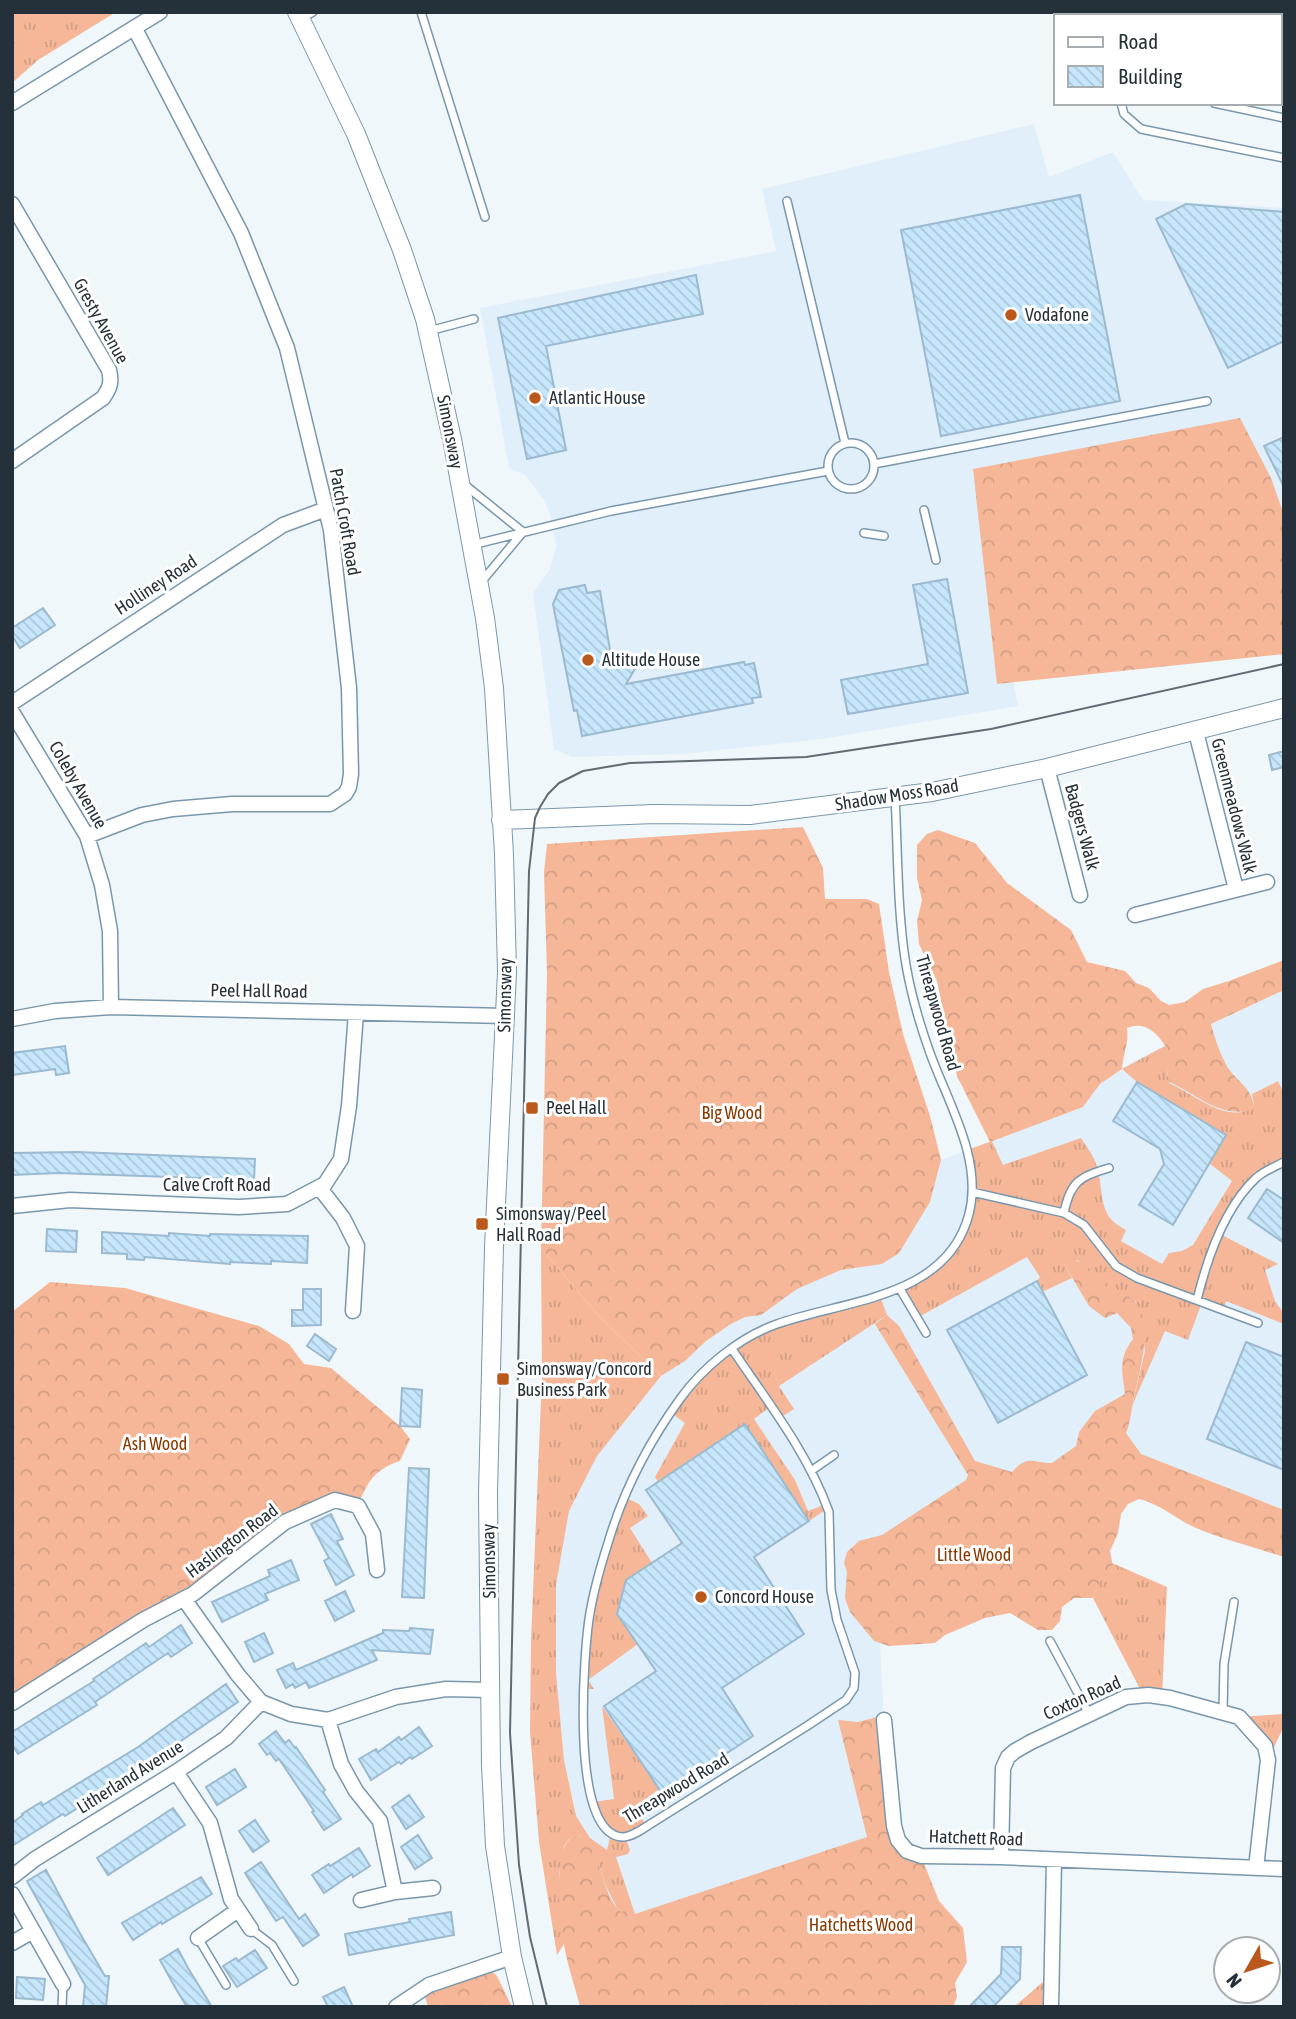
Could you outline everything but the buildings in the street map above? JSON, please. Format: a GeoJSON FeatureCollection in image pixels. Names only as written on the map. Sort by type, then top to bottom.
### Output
{"type":"FeatureCollection","features":[{"type":"Feature","properties":{"kind":"street"},"geometry":{"type":"LineString","coordinates":[[12,103],[160,12]]}},
{"type":"Feature","properties":{"kind":"street","name":"Simonsway"},"geometry":{"type":"LineString","coordinates":[[304,15],[356,134],[402,250],[428,331],[472,545],[494,688],[507,972],[494,1247],[488,1494],[490,1690],[495,1846],[512,1957],[524,2007]]}},
{"type":"Feature","properties":{"kind":"street","name":"Patch Croft Road"},"geometry":{"type":"LineString","coordinates":[[88,836],[142,815],[173,809],[232,804],[330,804],[345,794],[351,774],[349,688],[331,530],[287,348],[241,233],[135,29]]}},
{"type":"Feature","properties":{"kind":"street","name":"Gresty Avenue"},"geometry":{"type":"LineString","coordinates":[[12,204],[109,370],[111,380],[110,389],[103,398],[12,461]]}},
{"type":"Feature","properties":{"kind":"street","name":"Holliney Road"},"geometry":{"type":"LineString","coordinates":[[12,703],[283,525],[326,509]]}},
{"type":"Feature","properties":{"kind":"street","name":"Shadow Moss Road"},"geometry":{"type":"LineString","coordinates":[[501,820],[654,814],[750,815],[932,792],[1047,768],[1284,708]]}},
{"type":"Feature","properties":{"kind":"street","name":"Coleby Avenue"},"geometry":{"type":"LineString","coordinates":[[12,712],[88,836],[102,885],[110,931],[111,1007]]}},
{"type":"Feature","properties":{"kind":"street","name":"Greenmeadows Walk"},"geometry":{"type":"LineString","coordinates":[[1196,732],[1236,890]]}},
{"type":"Feature","properties":{"kind":"street","name":"Badgers Walk"},"geometry":{"type":"LineString","coordinates":[[1047,768],[1080,895]]}},
{"type":"Feature","properties":{"kind":"street","name":"Greenmeadows Walk"},"geometry":{"type":"LineString","coordinates":[[1135,915],[1268,883]]}},
{"type":"Feature","properties":{"kind":"street","name":"Peel Hall Road"},"geometry":{"type":"LineString","coordinates":[[12,1019],[55,1011],[111,1007],[506,1016]]}},
{"type":"Feature","properties":{"kind":"street","name":"Calve Croft Road"},"geometry":{"type":"LineString","coordinates":[[12,1206],[70,1200],[239,1208],[287,1204],[325,1184],[341,1160],[349,1107],[356,1013]]}},
{"type":"Feature","properties":{"kind":"street"},"geometry":{"type":"LineString","coordinates":[[319,1187],[344,1218],[357,1246],[353,1311]]}},
{"type":"Feature","properties":{"kind":"street","name":"Haslington Road"},"geometry":{"type":"LineString","coordinates":[[12,1703],[143,1620],[193,1594],[285,1522],[335,1500],[358,1506],[373,1534],[377,1570]]}},
{"type":"Feature","properties":{"kind":"street","name":"Haslington Road"},"geometry":{"type":"LineString","coordinates":[[184,1599],[238,1675],[261,1702],[291,1714],[328,1720],[396,1697],[446,1689],[490,1690]]}},
{"type":"Feature","properties":{"kind":"street","name":"Coxton Road"},"geometry":{"type":"LineString","coordinates":[[1001,1857],[1003,1768],[1008,1757],[1023,1746],[1126,1697],[1148,1695],[1170,1698],[1239,1717],[1265,1746],[1268,1760],[1256,1868]]}},
{"type":"Feature","properties":{"kind":"street","name":"Litherland Avenue"},"geometry":{"type":"LineString","coordinates":[[12,1877],[35,1859],[226,1738],[261,1702]]}},
{"type":"Feature","properties":{"kind":"street"},"geometry":{"type":"LineString","coordinates":[[328,1720],[341,1764],[356,1791],[380,1822],[395,1892]]}},
{"type":"Feature","properties":{"kind":"street","name":"Hatchett Road"},"geometry":{"type":"LineString","coordinates":[[884,1720],[894,1826],[898,1840],[907,1851],[921,1856],[1284,1869]]}},
{"type":"Feature","properties":{"kind":"street"},"geometry":{"type":"LineString","coordinates":[[176,1772],[210,1823],[231,1899],[251,1928]]}},
{"type":"Feature","properties":{"kind":"street"},"geometry":{"type":"LineString","coordinates":[[1051,2007],[1054,1860]]}},
{"type":"Feature","properties":{"kind":"street"},"geometry":{"type":"LineString","coordinates":[[360,1900],[395,1892],[433,1888]]}},
{"type":"Feature","properties":{"kind":"street"},"geometry":{"type":"LineString","coordinates":[[12,1894],[63,1984]]}},
{"type":"Feature","properties":{"kind":"street"},"geometry":{"type":"LineString","coordinates":[[198,1938],[238,1910]]}},
{"type":"Feature","properties":{"kind":"street"},"geometry":{"type":"LineString","coordinates":[[12,1943],[33,1931]]}},
{"type":"Feature","properties":{"kind":"street"},"geometry":{"type":"LineString","coordinates":[[396,2007],[429,1985],[512,1957]]}},
{"type":"Feature","properties":{"kind":"lane"},"geometry":{"type":"LineString","coordinates":[[421,12],[485,217]]}},
{"type":"Feature","properties":{"kind":"lane"},"geometry":{"type":"LineString","coordinates":[[1122,105],[1124,114],[1141,129],[1284,158]]}},
{"type":"Feature","properties":{"kind":"lane"},"geometry":{"type":"LineString","coordinates":[[1223,105],[1284,118]]}},
{"type":"Feature","properties":{"kind":"lane"},"geometry":{"type":"LineString","coordinates":[[787,201],[845,443]]}},
{"type":"Feature","properties":{"kind":"lane"},"geometry":{"type":"LineString","coordinates":[[428,331],[474,319]]}},
{"type":"Feature","properties":{"kind":"lane"},"geometry":{"type":"LineString","coordinates":[[874,464],[1208,401]]}},
{"type":"Feature","properties":{"kind":"lane"},"geometry":{"type":"LineString","coordinates":[[845,443],[858,443],[865,447],[874,464],[869,481],[856,488],[842,487],[835,483],[828,471],[832,452],[845,443]]}},
{"type":"Feature","properties":{"kind":"lane"},"geometry":{"type":"LineString","coordinates":[[472,545],[611,511],[828,471]]}},
{"type":"Feature","properties":{"kind":"lane"},"geometry":{"type":"LineString","coordinates":[[459,480],[523,532]]}},
{"type":"Feature","properties":{"kind":"lane"},"geometry":{"type":"LineString","coordinates":[[924,510],[936,560]]}},
{"type":"Feature","properties":{"kind":"lane"},"geometry":{"type":"LineString","coordinates":[[479,585],[523,532]]}},
{"type":"Feature","properties":{"kind":"lane"},"geometry":{"type":"LineString","coordinates":[[864,533],[884,536]]}},
{"type":"Feature","properties":{"kind":"lane","name":"Threapwood Road"},"geometry":{"type":"LineString","coordinates":[[732,1349],[811,1471],[829,1512],[831,1590],[836,1620],[855,1673],[854,1688],[846,1700],[662,1817],[631,1835],[618,1836],[601,1824],[595,1812],[584,1732],[582,1695],[586,1646],[594,1590],[624,1497],[670,1413],[698,1379],[732,1349],[761,1331],[776,1324],[880,1296],[924,1276],[951,1249],[969,1214],[972,1166],[929,1050],[906,966],[895,796]]}},
{"type":"Feature","properties":{"kind":"lane"},"geometry":{"type":"LineString","coordinates":[[1197,1300],[1210,1257],[1238,1201],[1256,1178],[1284,1162]]}},
{"type":"Feature","properties":{"kind":"lane"},"geometry":{"type":"LineString","coordinates":[[1064,1213],[1070,1192],[1076,1183],[1088,1174],[1109,1168]]}},
{"type":"Feature","properties":{"kind":"lane"},"geometry":{"type":"LineString","coordinates":[[972,1192],[1064,1213],[1084,1225],[1116,1266],[1137,1278],[1258,1323]]}},
{"type":"Feature","properties":{"kind":"lane"},"geometry":{"type":"LineString","coordinates":[[900,1289],[926,1333]]}},
{"type":"Feature","properties":{"kind":"lane"},"geometry":{"type":"LineString","coordinates":[[811,1471],[834,1455]]}},
{"type":"Feature","properties":{"kind":"lane"},"geometry":{"type":"LineString","coordinates":[[1223,1713],[1224,1664],[1234,1602]]}},
{"type":"Feature","properties":{"kind":"lane"},"geometry":{"type":"LineString","coordinates":[[1050,1641],[1089,1714]]}},
{"type":"Feature","properties":{"kind":"lane"},"geometry":{"type":"LineString","coordinates":[[251,1928],[272,1945],[293,1981]]}},
{"type":"Feature","properties":{"kind":"lane"},"geometry":{"type":"LineString","coordinates":[[198,1938],[226,1985]]}},
{"type":"Feature","properties":{"kind":"lane"},"geometry":{"type":"LineString","coordinates":[[62,2007],[63,1984]]}},
{"type":"Feature","properties":{"kind":"shaded area"},"geometry":{"type":"Polygon","coordinates":[[[1034,124],[1049,177],[1113,152],[1143,200],[1284,208],[1284,515],[1271,478],[973,470],[1018,706],[822,739],[682,754],[572,757],[554,749],[533,593],[550,569],[556,546],[550,514],[544,500],[525,475],[509,468],[480,308],[776,251],[762,189],[1034,124]]]}},
{"type":"Feature","properties":{"kind":"shaded area"},"geometry":{"type":"Polygon","coordinates":[[[1284,990],[1284,1541],[1135,1487],[879,1623],[884,1720],[866,1850],[608,1932],[564,1760],[556,1673],[556,1585],[568,1512],[597,1456],[661,1376],[685,1361],[706,1341],[731,1324],[745,1317],[761,1314],[797,1289],[841,1270],[860,1268],[899,1253],[930,1202],[941,1160],[1083,1107],[1100,1084],[1134,1061],[1284,990]]]}},
{"type":"Feature","properties":{"kind":"green space"},"geometry":{"type":"Polygon","coordinates":[[[12,12],[116,12],[38,60],[12,83],[12,12]]]}},
{"type":"Feature","properties":{"kind":"green space"},"geometry":{"type":"Polygon","coordinates":[[[1240,418],[1271,478],[1284,515],[1284,654],[997,684],[973,469],[1240,418]]]}},
{"type":"Feature","properties":{"kind":"green space","name":"Big Wood"},"geometry":{"type":"Polygon","coordinates":[[[803,827],[823,868],[825,899],[867,899],[879,904],[889,972],[903,1034],[930,1116],[941,1160],[930,1202],[899,1253],[882,1264],[841,1270],[797,1289],[761,1315],[745,1317],[731,1324],[706,1341],[685,1361],[661,1376],[600,1317],[541,1248],[547,973],[544,872],[547,844],[803,827]]]}},
{"type":"Feature","properties":{"kind":"green space"},"geometry":{"type":"Polygon","coordinates":[[[938,830],[975,843],[1007,883],[1071,930],[1087,962],[1125,971],[1136,983],[1149,988],[1161,1001],[1169,1005],[1185,1002],[1203,989],[1284,960],[1284,990],[1211,1024],[1225,1063],[1247,1089],[1254,1105],[1248,1111],[1226,1110],[1169,1082],[1167,1070],[1171,1054],[1148,1028],[1135,1026],[1127,1028],[1122,1069],[1100,1084],[1083,1107],[990,1142],[957,1076],[937,981],[919,944],[917,921],[922,900],[917,878],[917,845],[927,834],[938,830]]]}},
{"type":"Feature","properties":{"kind":"green space"},"geometry":{"type":"Polygon","coordinates":[[[1165,1046],[1172,1054],[1167,1070],[1169,1083],[1223,1111],[1245,1111],[1254,1105],[1252,1094],[1278,1081],[1284,1094],[1284,1162],[1254,1183],[1220,1234],[1278,1264],[1265,1270],[1275,1301],[1284,1314],[1284,1324],[1226,1301],[1224,1310],[1202,1302],[1188,1340],[1165,1331],[1132,1406],[1145,1351],[1141,1314],[1135,1301],[1116,1291],[1077,1260],[1064,1264],[1072,1278],[1042,1292],[1037,1281],[1040,1277],[1027,1257],[917,1318],[900,1289],[925,1275],[962,1232],[972,1192],[967,1150],[992,1141],[1003,1165],[1081,1138],[1096,1163],[1106,1211],[1116,1224],[1126,1230],[1121,1241],[1162,1264],[1169,1253],[1182,1251],[1193,1245],[1232,1181],[1209,1163],[1226,1135],[1137,1082],[1122,1069],[1165,1046]]]}},
{"type":"Feature","properties":{"kind":"green space"},"geometry":{"type":"Polygon","coordinates":[[[541,1248],[600,1317],[661,1376],[597,1456],[569,1511],[556,1585],[556,1673],[564,1760],[576,1816],[590,1838],[607,1850],[611,1833],[593,1802],[614,1799],[602,1706],[659,1789],[634,1808],[647,1826],[625,1837],[630,1850],[628,1854],[616,1857],[635,1914],[621,1912],[617,1908],[599,1865],[581,1836],[569,1839],[564,1846],[559,1874],[564,1944],[557,1955],[539,1842],[530,1732],[542,1375],[541,1248]]]}},
{"type":"Feature","properties":{"kind":"green space","name":"Little Wood"},"geometry":{"type":"Polygon","coordinates":[[[1068,1257],[1129,1297],[1141,1311],[1144,1348],[1126,1433],[1141,1454],[1284,1510],[1284,1557],[1196,1528],[1154,1504],[1139,1499],[1128,1504],[1121,1514],[1118,1533],[1110,1551],[1113,1567],[1108,1576],[1101,1579],[1093,1598],[1074,1598],[1062,1607],[1060,1621],[1052,1630],[1038,1630],[1010,1613],[985,1618],[945,1635],[935,1643],[889,1646],[874,1641],[850,1612],[845,1598],[847,1572],[844,1563],[847,1552],[859,1541],[882,1535],[966,1480],[968,1475],[875,1324],[887,1315],[899,1326],[975,1461],[1012,1472],[1026,1461],[1052,1463],[1076,1446],[1079,1432],[1095,1411],[1125,1394],[1123,1359],[1133,1339],[1131,1328],[1117,1313],[1105,1318],[1089,1306],[1064,1264],[1068,1257]]]}},
{"type":"Feature","properties":{"kind":"green space","name":"Ash Wood"},"geometry":{"type":"Polygon","coordinates":[[[50,1282],[125,1288],[259,1326],[289,1344],[304,1364],[331,1368],[401,1427],[410,1439],[400,1461],[378,1472],[358,1506],[335,1500],[285,1522],[212,1580],[12,1703],[12,1312],[50,1282]]]}},
{"type":"Feature","properties":{"kind":"green space"},"geometry":{"type":"Polygon","coordinates":[[[880,1296],[887,1315],[779,1386],[794,1409],[778,1419],[770,1407],[754,1419],[795,1480],[808,1511],[826,1504],[827,1509],[809,1521],[745,1425],[658,1482],[655,1477],[685,1423],[671,1413],[681,1397],[721,1358],[761,1331],[880,1296]]]}},
{"type":"Feature","properties":{"kind":"green space"},"geometry":{"type":"Polygon","coordinates":[[[624,1497],[639,1504],[648,1516],[630,1528],[652,1563],[638,1644],[588,1680],[594,1689],[582,1689],[589,1617],[624,1497]]]}},
{"type":"Feature","properties":{"kind":"green space"},"geometry":{"type":"Polygon","coordinates":[[[1112,1563],[1167,1587],[1162,1697],[1143,1695],[1093,1598],[1101,1578],[1111,1571],[1112,1563]]]}},
{"type":"Feature","properties":{"kind":"green space"},"geometry":{"type":"Polygon","coordinates":[[[1284,1714],[1284,1726],[1268,1760],[1239,1717],[1284,1714]]]}},
{"type":"Feature","properties":{"kind":"green space","name":"Hatchetts Wood"},"geometry":{"type":"Polygon","coordinates":[[[877,1717],[884,1720],[894,1826],[921,1856],[939,1901],[963,1928],[967,1962],[955,1983],[957,1997],[953,2007],[580,2007],[565,1952],[560,1907],[560,1862],[568,1841],[581,1836],[588,1839],[615,1905],[621,1912],[635,1914],[867,1837],[838,1720],[858,1722],[877,1717]]]}},
{"type":"Feature","properties":{"kind":"green space"},"geometry":{"type":"Polygon","coordinates":[[[486,1966],[497,1976],[512,2007],[428,2007],[423,1989],[486,1966]]]}},
{"type":"Feature","properties":{"kind":"green space"},"geometry":{"type":"Polygon","coordinates":[[[1052,1974],[1051,2007],[1014,2007],[1052,1974]]]}},
{"type":"Feature","properties":{"kind":"tram line"},"geometry":{"type":"LineString","coordinates":[[547,2007],[530,1937],[519,1865],[510,1733],[529,871],[535,818],[540,807],[559,783],[583,771],[630,763],[806,757],[991,729],[1284,664]]}},
{"type":"Feature","properties":{"kind":"place","name":"Vodafone"},"geometry":{"type":"Point","coordinates":[1011,315]}},
{"type":"Feature","properties":{"kind":"place","name":"Atlantic House"},"geometry":{"type":"Point","coordinates":[535,398]}},
{"type":"Feature","properties":{"kind":"place","name":"Altitude House"},"geometry":{"type":"Point","coordinates":[588,660]}},
{"type":"Feature","properties":{"kind":"place","name":"Peel Hall"},"geometry":{"type":"Point","coordinates":[532,1108]}},
{"type":"Feature","properties":{"kind":"place","name":"Simonsway/Peel Hall Road"},"geometry":{"type":"Point","coordinates":[482,1224]}},
{"type":"Feature","properties":{"kind":"place","name":"Simonsway/Concord Business Park"},"geometry":{"type":"Point","coordinates":[503,1379]}},
{"type":"Feature","properties":{"kind":"place","name":"Concord House"},"geometry":{"type":"Point","coordinates":[701,1597]}}]}
